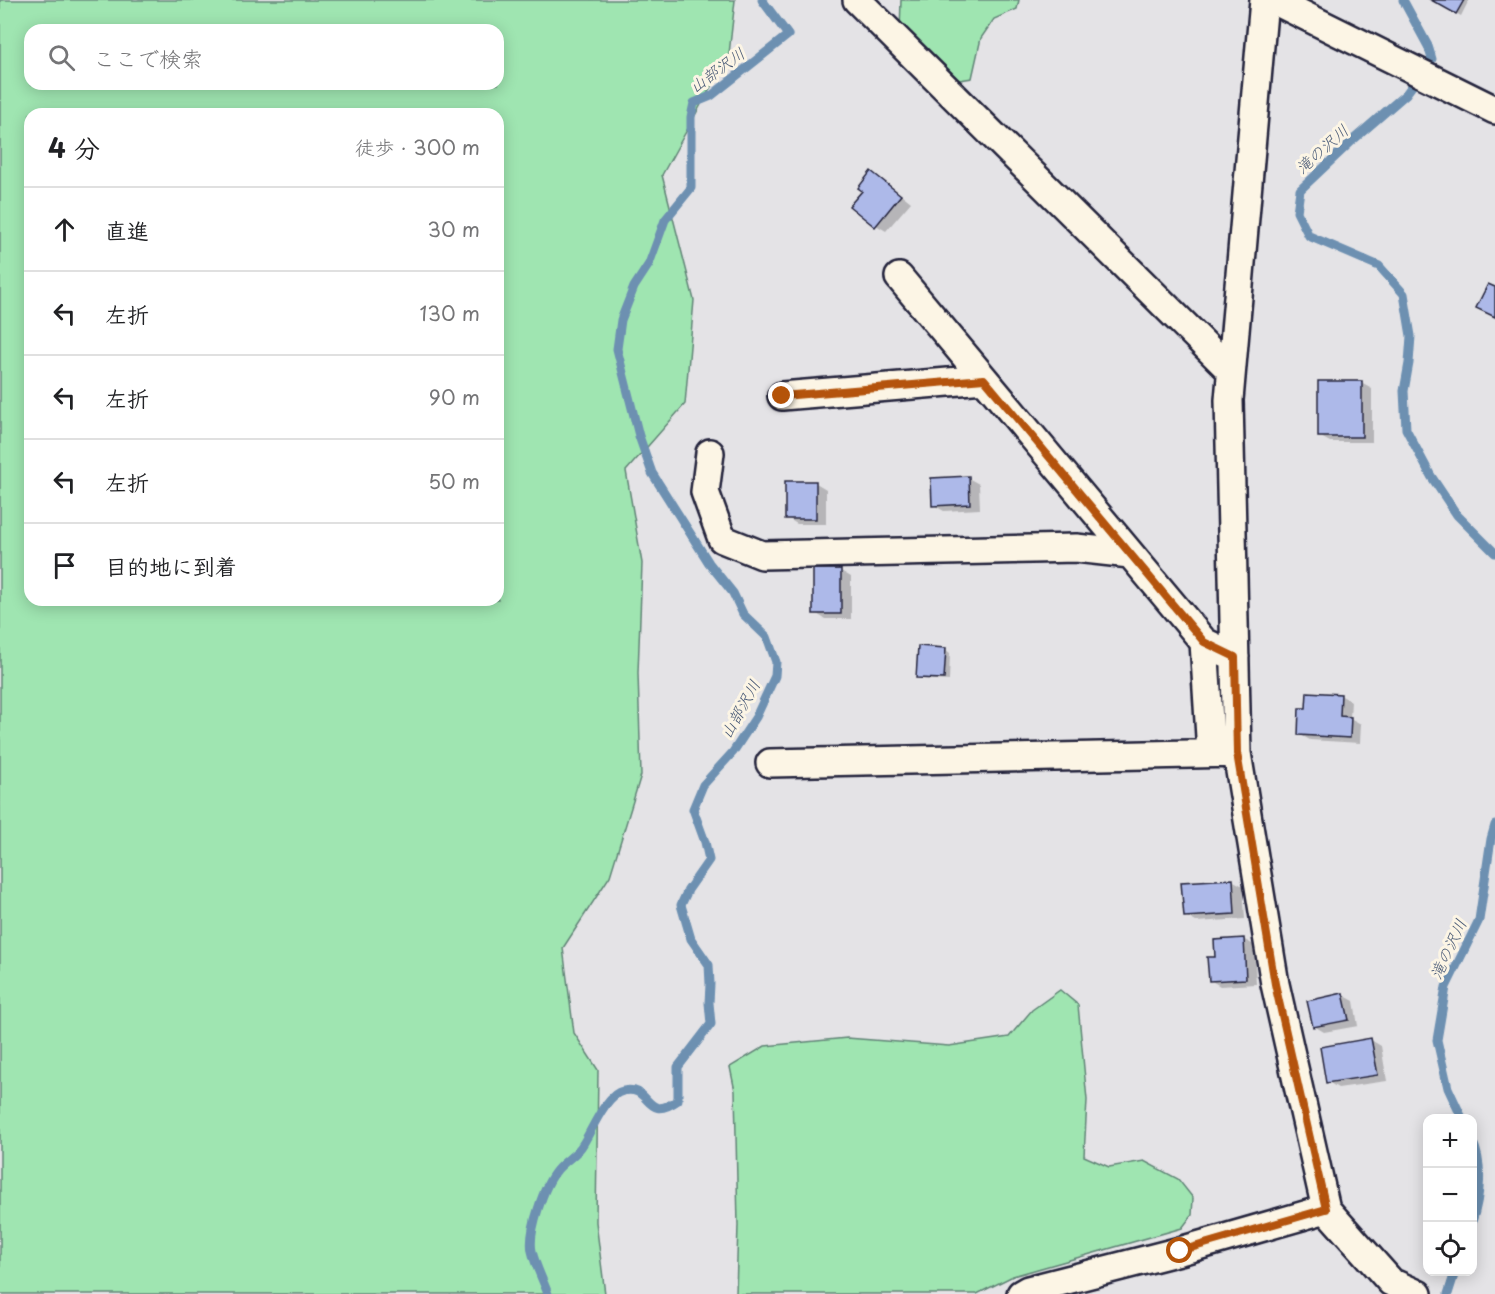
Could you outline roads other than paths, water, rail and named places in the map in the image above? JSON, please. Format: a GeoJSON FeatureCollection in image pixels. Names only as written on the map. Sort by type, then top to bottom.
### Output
{"type":"FeatureCollection","features":[{"type":"Feature","properties":{"kind":"street"},"geometry":{"type":"LineString","coordinates":[[857,0],[1231,371]]}},
{"type":"Feature","properties":{"kind":"street"},"geometry":{"type":"LineString","coordinates":[[1264,0],[1228,400],[1237,753],[1275,984],[1326,1209],[1390,1288],[1418,1294]]}},
{"type":"Feature","properties":{"kind":"street"},"geometry":{"type":"LineString","coordinates":[[1273,0],[1495,110]]}},
{"type":"Feature","properties":{"kind":"street"},"geometry":{"type":"LineString","coordinates":[[899,277],[1204,642],[1235,657]]}},
{"type":"Feature","properties":{"kind":"street"},"geometry":{"type":"LineString","coordinates":[[782,396],[984,379]]}},
{"type":"Feature","properties":{"kind":"street"},"geometry":{"type":"LineString","coordinates":[[710,453],[705,492],[722,539],[762,555],[1076,548],[1131,554]]}},
{"type":"Feature","properties":{"kind":"street"},"geometry":{"type":"LineString","coordinates":[[1204,642],[1211,753]]}},
{"type":"Feature","properties":{"kind":"street"},"geometry":{"type":"LineString","coordinates":[[770,763],[1237,753]]}},
{"type":"Feature","properties":{"kind":"street"},"geometry":{"type":"LineString","coordinates":[[1021,1294],[1028,1290],[1180,1251],[1326,1209]]}},
{"type":"Feature","properties":{"kind":"waterway","name":"山部沢川"},"geometry":{"type":"LineString","coordinates":[[548,1294],[535,1262],[531,1243],[538,1209],[552,1177],[560,1166],[580,1148],[605,1105],[617,1094],[632,1090],[659,1108],[678,1100],[678,1067],[711,1024],[709,965],[691,939],[681,905],[688,890],[709,860],[693,809],[703,785],[733,752],[756,717],[775,676],[776,662],[767,637],[743,614],[733,593],[709,563],[652,473],[639,436],[617,349],[621,320],[634,287],[649,264],[665,220],[691,188],[691,117],[694,103],[711,96],[788,35],[762,0]]}},
{"type":"Feature","properties":{"kind":"waterway","name":"滝の沢川"},"geometry":{"type":"LineString","coordinates":[[1403,0],[1428,46],[1432,59],[1406,94],[1300,190],[1297,212],[1309,236],[1379,266],[1404,294],[1411,336],[1404,391],[1406,429],[1431,476],[1457,515],[1495,553]]}},
{"type":"Feature","properties":{"kind":"waterway","name":"滝の沢川"},"geometry":{"type":"LineString","coordinates":[[1460,1114],[1448,1088],[1437,1040],[1446,987],[1479,920],[1495,825]]}},
{"type":"Feature","properties":{"kind":"waterway","name":"滝の沢川"},"geometry":{"type":"LineString","coordinates":[[1477,1155],[1480,1181],[1477,1202]]}},
{"type":"Feature","properties":{"kind":"waterway","name":"滝の沢川"},"geometry":{"type":"LineString","coordinates":[[1448,1294],[1454,1276]]}}]}
